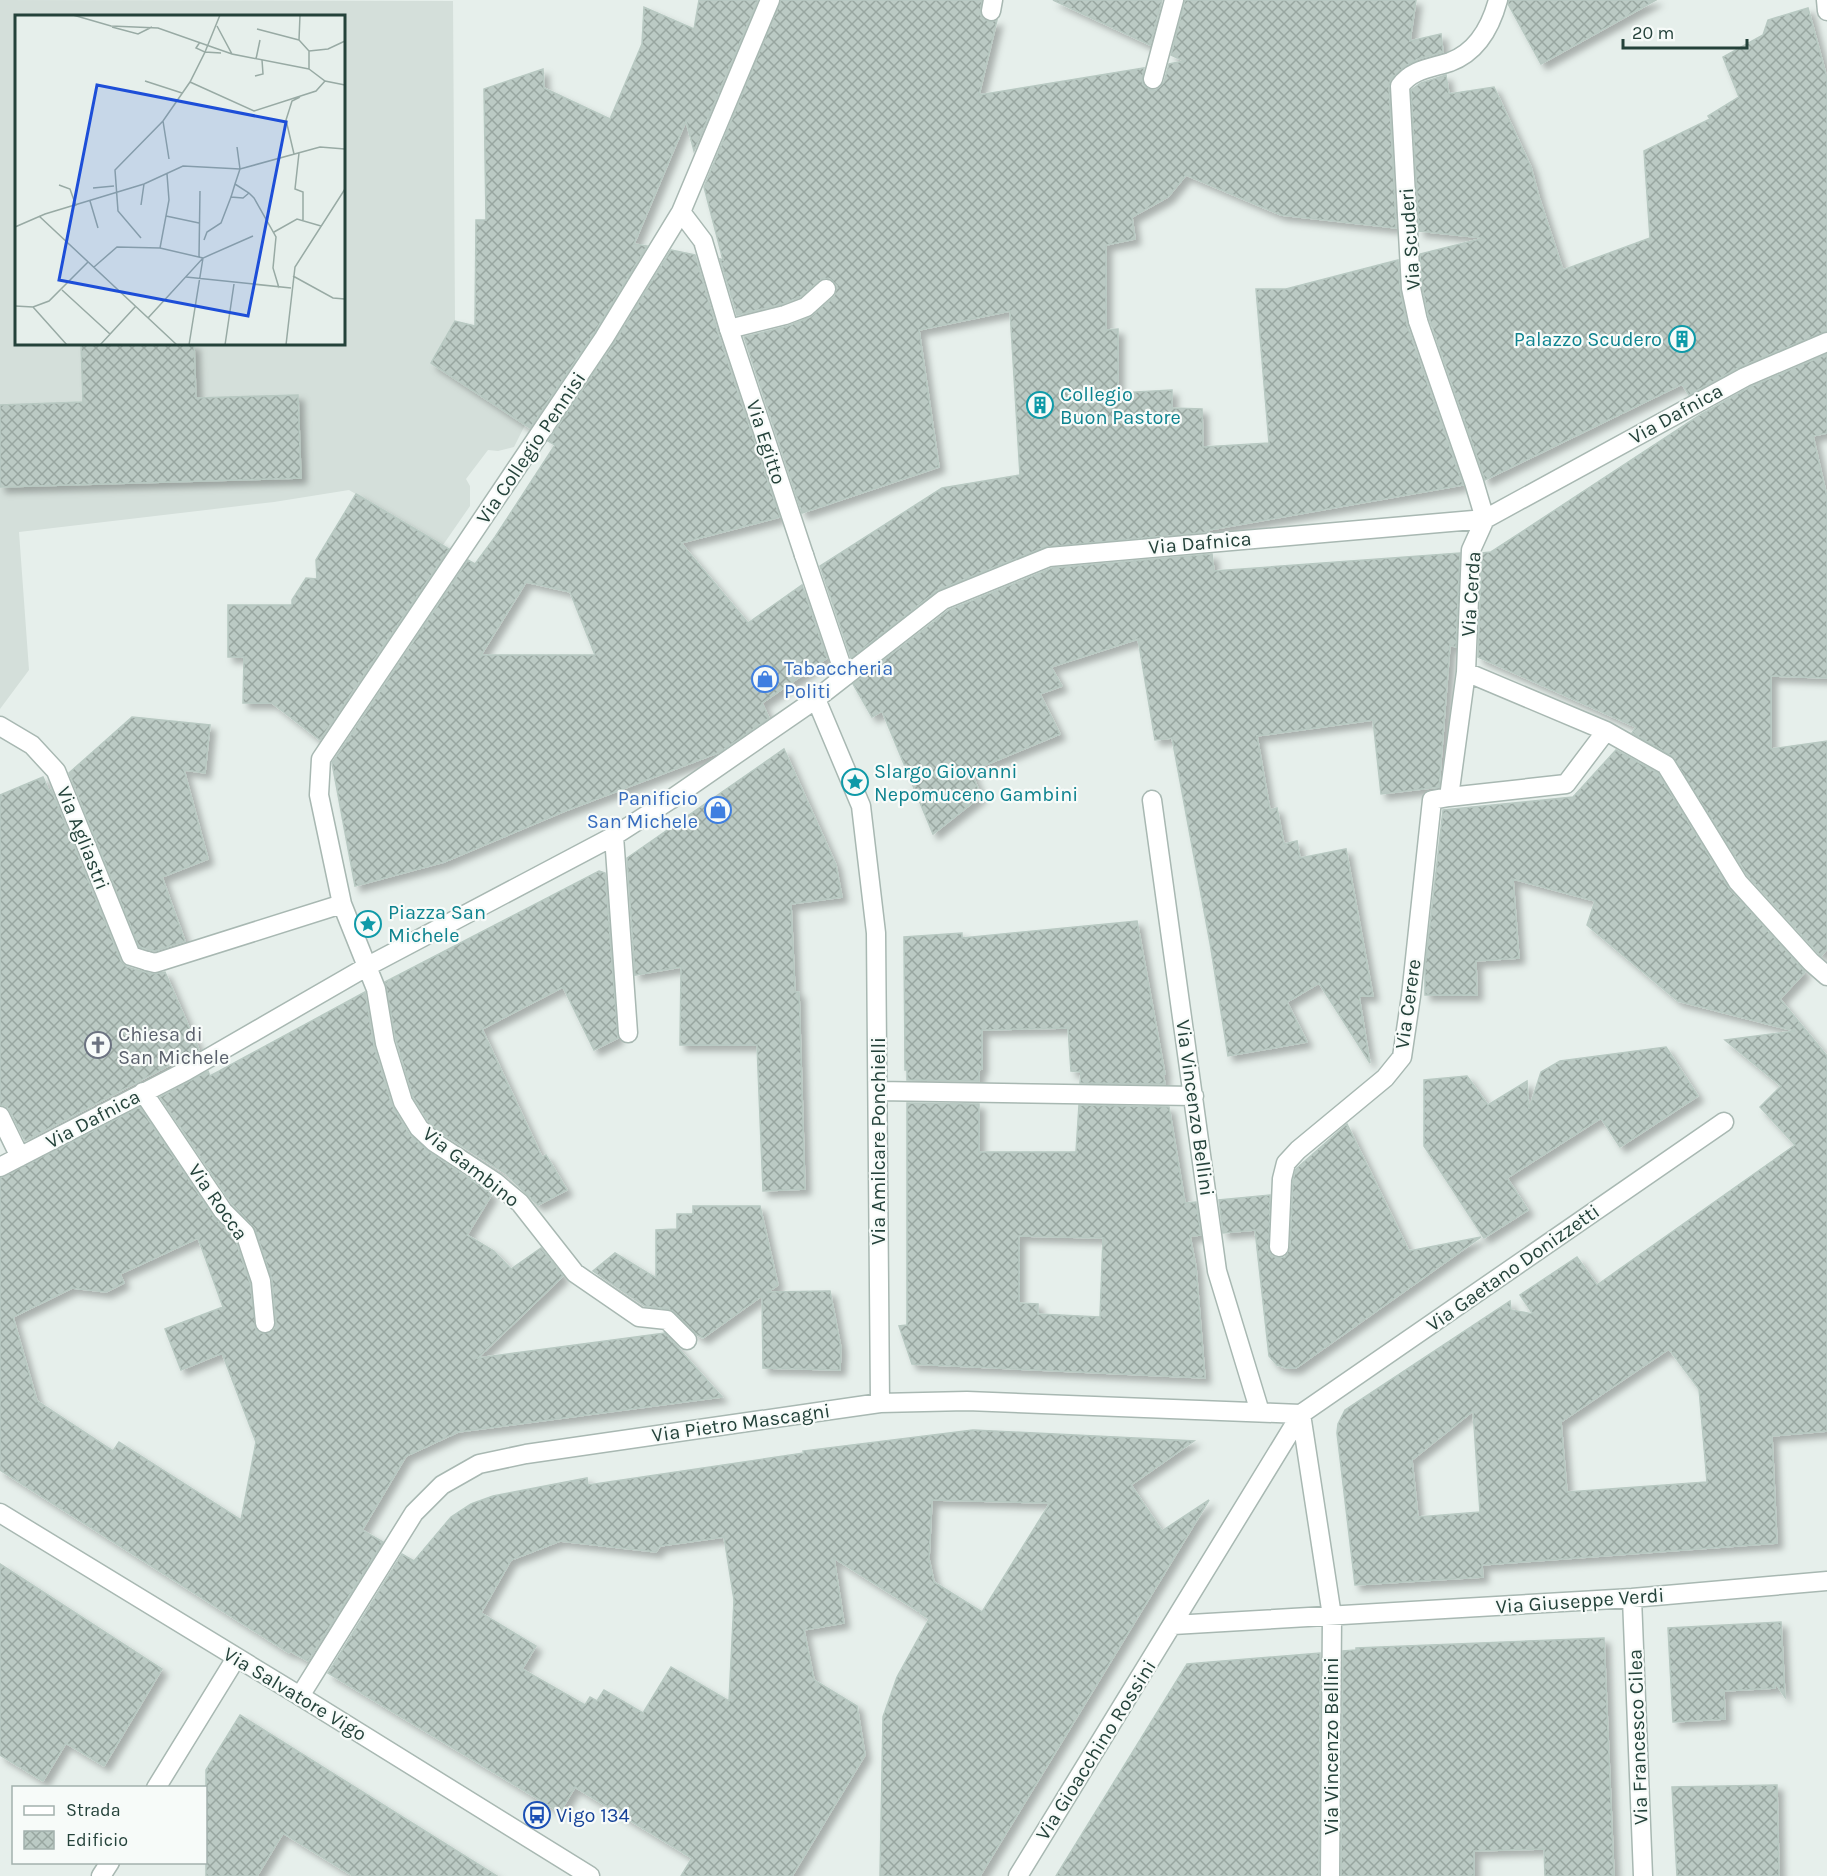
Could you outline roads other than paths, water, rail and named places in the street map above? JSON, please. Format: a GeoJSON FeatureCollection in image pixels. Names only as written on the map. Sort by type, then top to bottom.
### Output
{"type":"FeatureCollection","features":[{"type":"Feature","properties":{"kind":"street","name":"Via Collegio Pennisi"},"geometry":{"type":"LineString","coordinates":[[368,966],[340,898],[319,795],[321,759],[604,338],[681,212],[770,0]]}},
{"type":"Feature","properties":{"kind":"street"},"geometry":{"type":"LineString","coordinates":[[1154,79],[1174,0]]}},
{"type":"Feature","properties":{"kind":"street","name":"Via Scuderi"},"geometry":{"type":"LineString","coordinates":[[1485,519],[1418,321],[1412,288],[1400,86],[1406,78],[1417,72],[1453,61],[1470,51],[1483,36],[1493,18],[1498,0]]}},
{"type":"Feature","properties":{"kind":"street"},"geometry":{"type":"LineString","coordinates":[[1826,0],[1827,11]]}},
{"type":"Feature","properties":{"kind":"street","name":"Via Egitto"},"geometry":{"type":"LineString","coordinates":[[681,212],[703,241],[729,329],[845,675]]}},
{"type":"Feature","properties":{"kind":"street"},"geometry":{"type":"LineString","coordinates":[[729,329],[785,315],[806,307],[826,289]]}},
{"type":"Feature","properties":{"kind":"street","name":"Via Dafnica"},"geometry":{"type":"LineString","coordinates":[[0,1167],[186,1071],[368,966],[614,836],[816,699],[943,600],[1049,556],[1485,519],[1745,377],[1827,342]]}},
{"type":"Feature","properties":{"kind":"street","name":"Via Cerda"},"geometry":{"type":"LineString","coordinates":[[1449,797],[1466,672],[1471,550],[1485,519]]}},
{"type":"Feature","properties":{"kind":"street"},"geometry":{"type":"LineString","coordinates":[[1466,672],[1606,731],[1666,765],[1738,882],[1811,962],[1827,976]]}},
{"type":"Feature","properties":{"kind":"street","name":"Via Amilcare Ponchielli"},"geometry":{"type":"LineString","coordinates":[[816,699],[861,806],[876,933],[880,1403]]}},
{"type":"Feature","properties":{"kind":"street","name":"Via Agliastri"},"geometry":{"type":"LineString","coordinates":[[0,726],[32,745],[56,771],[131,956],[155,963],[340,898]]}},
{"type":"Feature","properties":{"kind":"street"},"geometry":{"type":"LineString","coordinates":[[1449,797],[1566,784],[1606,731]]}},
{"type":"Feature","properties":{"kind":"street","name":"Via Cerere"},"geometry":{"type":"LineString","coordinates":[[1279,1247],[1282,1179],[1286,1163],[1385,1078],[1402,1057],[1411,996],[1432,800],[1449,797]]}},
{"type":"Feature","properties":{"kind":"street","name":"Via Vincenzo Bellini"},"geometry":{"type":"LineString","coordinates":[[1152,800],[1217,1271],[1260,1412]]}},
{"type":"Feature","properties":{"kind":"street"},"geometry":{"type":"LineString","coordinates":[[614,836],[628,1034]]}},
{"type":"Feature","properties":{"kind":"street","name":"Via Gambino"},"geometry":{"type":"LineString","coordinates":[[368,966],[376,989],[385,1042],[403,1102],[419,1128],[434,1142],[495,1182],[520,1203],[575,1273],[639,1317],[667,1320],[687,1340]]}},
{"type":"Feature","properties":{"kind":"street"},"geometry":{"type":"LineString","coordinates":[[878,1091],[1194,1096]]}},
{"type":"Feature","properties":{"kind":"street","name":"Via Rocca"},"geometry":{"type":"LineString","coordinates":[[143,1092],[223,1211],[244,1233],[261,1281],[266,1323]]}},
{"type":"Feature","properties":{"kind":"street"},"geometry":{"type":"LineString","coordinates":[[0,1116],[20,1157]]}},
{"type":"Feature","properties":{"kind":"street","name":"Via Gaetano Donizzetti"},"geometry":{"type":"LineString","coordinates":[[1301,1414],[1724,1122]]}},
{"type":"Feature","properties":{"kind":"street","name":"Via Pietro Mascagni"},"geometry":{"type":"LineString","coordinates":[[300,1696],[414,1513],[442,1485],[479,1464],[526,1454],[880,1403],[967,1401],[1301,1414]]}},
{"type":"Feature","properties":{"kind":"street","name":"Via Vincenzo Bellini"},"geometry":{"type":"LineString","coordinates":[[1301,1414],[1332,1616],[1330,1876]]}},
{"type":"Feature","properties":{"kind":"street","name":"Via Gioacchino Rossini"},"geometry":{"type":"LineString","coordinates":[[1018,1876],[1301,1414]]}},
{"type":"Feature","properties":{"kind":"street","name":"Via Salvatore Vigo"},"geometry":{"type":"LineString","coordinates":[[0,1513],[590,1876]]}},
{"type":"Feature","properties":{"kind":"street","name":"Via Giuseppe Verdi"},"geometry":{"type":"LineString","coordinates":[[1173,1625],[1632,1598],[1827,1581]]}},
{"type":"Feature","properties":{"kind":"street","name":"Via Francesco Cilea"},"geometry":{"type":"LineString","coordinates":[[1632,1598],[1643,1876]]}},
{"type":"Feature","properties":{"kind":"street"},"geometry":{"type":"LineString","coordinates":[[157,1786],[236,1658]]}},
{"type":"Feature","properties":{"kind":"place","name":"Palazzo Scudero"},"geometry":{"type":"Point","coordinates":[1682,339]}},
{"type":"Feature","properties":{"kind":"place","name":"Collegio Buon Pastore"},"geometry":{"type":"Point","coordinates":[1040,405]}},
{"type":"Feature","properties":{"kind":"place","name":"Tabaccheria Politi"},"geometry":{"type":"Point","coordinates":[765,679]}},
{"type":"Feature","properties":{"kind":"place","name":"Slargo Giovanni Nepomuceno Gambini"},"geometry":{"type":"Point","coordinates":[855,782]}},
{"type":"Feature","properties":{"kind":"place","name":"Panificio San Michele"},"geometry":{"type":"Point","coordinates":[718,810]}},
{"type":"Feature","properties":{"kind":"place","name":"Piazza San Michele"},"geometry":{"type":"Point","coordinates":[368,924]}},
{"type":"Feature","properties":{"kind":"place","name":"Chiesa di San Michele"},"geometry":{"type":"Point","coordinates":[98,1045]}},
{"type":"Feature","properties":{"kind":"place","name":"Vigo 134"},"geometry":{"type":"Point","coordinates":[537,1815]}}]}
